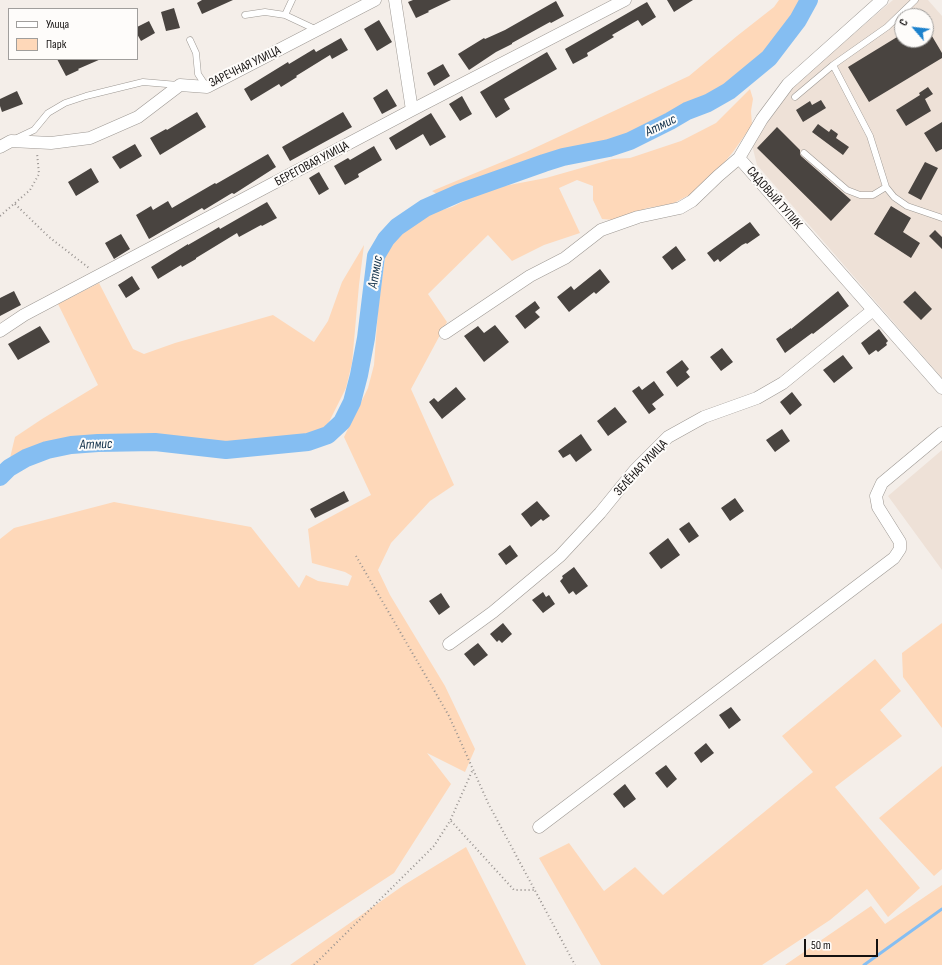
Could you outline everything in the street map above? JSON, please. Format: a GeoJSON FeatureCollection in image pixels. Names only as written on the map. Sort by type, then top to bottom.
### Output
{"type":"FeatureCollection","features":[{"type":"Feature","properties":{"kind":"street","name":"ЗАРЕЧНАЯ УЛИЦА"},"geometry":{"type":"LineString","coordinates":[[180,85],[207,87],[375,0]]}},
{"type":"Feature","properties":{"kind":"street"},"geometry":{"type":"LineString","coordinates":[[395,0],[412,110]]}},
{"type":"Feature","properties":{"kind":"street","name":"БЕРЕГОВАЯ УЛИЦА"},"geometry":{"type":"LineString","coordinates":[[0,331],[24,315],[412,110],[625,0]]}},
{"type":"Feature","properties":{"kind":"street","name":"САДОВЫЙ ТУПИК"},"geometry":{"type":"LineString","coordinates":[[882,0],[788,84],[762,119],[739,158],[942,388]]}},
{"type":"Feature","properties":{"kind":"street"},"geometry":{"type":"LineString","coordinates":[[5,144],[33,142],[51,143],[90,138],[138,117],[180,85]]}},
{"type":"Feature","properties":{"kind":"street"},"geometry":{"type":"LineString","coordinates":[[444,333],[530,276],[565,258],[601,230],[638,217],[680,208],[692,201],[739,158]]}},
{"type":"Feature","properties":{"kind":"street","name":"ЗЕЛЁНАЯ УЛИЦА"},"geometry":{"type":"LineString","coordinates":[[449,644],[493,612],[560,556],[600,513],[635,470],[668,437],[704,417],[757,398],[776,387],[873,310]]}},
{"type":"Feature","properties":{"kind":"street"},"geometry":{"type":"LineString","coordinates":[[539,827],[894,558],[900,549],[900,542],[878,507],[876,496],[882,483],[942,433]]}},
{"type":"Feature","properties":{"kind":"lane"},"geometry":{"type":"LineString","coordinates":[[285,15],[292,0]]}},
{"type":"Feature","properties":{"kind":"lane"},"geometry":{"type":"LineString","coordinates":[[795,97],[833,65],[887,28],[915,0]]}},
{"type":"Feature","properties":{"kind":"lane"},"geometry":{"type":"LineString","coordinates":[[245,15],[265,12],[285,15],[317,30]]}},
{"type":"Feature","properties":{"kind":"lane"},"geometry":{"type":"LineString","coordinates":[[190,40],[196,53],[198,74],[207,87]]}},
{"type":"Feature","properties":{"kind":"lane"},"geometry":{"type":"LineString","coordinates":[[833,65],[870,136],[886,187],[894,198],[907,206],[942,218]]}},
{"type":"Feature","properties":{"kind":"lane"},"geometry":{"type":"LineString","coordinates":[[5,144],[34,130],[48,113],[65,103],[86,96],[143,82],[180,85]]}},
{"type":"Feature","properties":{"kind":"lane"},"geometry":{"type":"LineString","coordinates":[[804,152],[847,190],[860,195],[873,195],[886,187]]}},
{"type":"Feature","properties":{"kind":"path"},"geometry":{"type":"LineString","coordinates":[[0,216],[30,190],[39,174],[38,158],[33,142]]}},
{"type":"Feature","properties":{"kind":"path"},"geometry":{"type":"LineString","coordinates":[[15,204],[49,237],[99,276]]}},
{"type":"Feature","properties":{"kind":"path"},"geometry":{"type":"LineString","coordinates":[[356,556],[449,716],[489,805],[575,965]]}},
{"type":"Feature","properties":{"kind":"path"},"geometry":{"type":"LineString","coordinates":[[314,965],[434,846],[450,820],[473,769]]}},
{"type":"Feature","properties":{"kind":"path"},"geometry":{"type":"LineString","coordinates":[[450,820],[514,890],[535,890]]}},
{"type":"Feature","properties":{"kind":"shaded area"},"geometry":{"type":"Polygon","coordinates":[[[893,0],[928,0],[942,16],[942,378],[757,165],[752,145],[792,87],[893,0]]]}},
{"type":"Feature","properties":{"kind":"shaded area"},"geometry":{"type":"Polygon","coordinates":[[[942,450],[942,570],[888,496],[942,450]]]}},
{"type":"Feature","properties":{"kind":"green space"},"geometry":{"type":"Polygon","coordinates":[[[779,0],[801,0],[799,6],[763,56],[741,75],[714,90],[696,105],[678,114],[652,123],[621,139],[601,144],[576,154],[548,155],[512,166],[440,196],[432,191],[526,152],[689,76],[774,7],[779,0]]]}},
{"type":"Feature","properties":{"kind":"green space"},"geometry":{"type":"Polygon","coordinates":[[[750,89],[753,99],[751,111],[752,125],[718,170],[693,193],[672,204],[647,208],[614,220],[602,219],[593,200],[593,186],[577,180],[559,188],[580,233],[544,245],[512,261],[488,235],[428,294],[447,322],[411,389],[454,485],[430,501],[391,543],[378,570],[390,595],[445,686],[475,749],[465,772],[427,753],[451,784],[394,873],[253,965],[0,965],[0,539],[14,528],[114,502],[251,527],[299,588],[306,575],[318,581],[348,586],[352,576],[345,572],[312,563],[308,529],[371,495],[344,437],[368,388],[374,365],[378,310],[386,250],[391,241],[401,232],[435,212],[452,207],[476,195],[504,186],[546,178],[613,159],[630,158],[681,141],[716,123],[750,89]]]}},
{"type":"Feature","properties":{"kind":"green space"},"geometry":{"type":"Polygon","coordinates":[[[364,245],[352,363],[346,388],[329,422],[317,435],[309,438],[281,439],[262,444],[170,440],[146,437],[127,438],[57,446],[17,458],[10,458],[15,437],[98,385],[58,304],[99,283],[133,349],[144,354],[175,343],[273,315],[314,342],[328,321],[342,282],[364,245]]]}},
{"type":"Feature","properties":{"kind":"green space"},"geometry":{"type":"Polygon","coordinates":[[[942,623],[942,728],[903,677],[902,653],[942,623]]]}},
{"type":"Feature","properties":{"kind":"green space"},"geometry":{"type":"Polygon","coordinates":[[[875,659],[901,691],[880,710],[902,736],[835,787],[920,888],[888,917],[867,889],[830,920],[762,965],[601,965],[539,858],[569,843],[604,891],[635,867],[663,895],[813,772],[782,736],[875,659]]]}},
{"type":"Feature","properties":{"kind":"green space"},"geometry":{"type":"Polygon","coordinates":[[[942,766],[942,869],[934,876],[879,818],[942,766]]]}},
{"type":"Feature","properties":{"kind":"green space"},"geometry":{"type":"Polygon","coordinates":[[[466,847],[526,965],[290,965],[404,885],[466,847]]]}},
{"type":"Feature","properties":{"kind":"green space"},"geometry":{"type":"Polygon","coordinates":[[[942,885],[942,965],[785,965],[871,906],[885,924],[942,885]]]}},
{"type":"Feature","properties":{"kind":"building"},"geometry":{"type":"Polygon","coordinates":[[[202,0],[233,0],[202,14],[197,3],[202,0]]]}},
{"type":"Feature","properties":{"kind":"building"},"geometry":{"type":"Polygon","coordinates":[[[413,0],[451,0],[416,18],[408,2],[413,0]]]}},
{"type":"Feature","properties":{"kind":"building"},"geometry":{"type":"Polygon","coordinates":[[[667,0],[693,0],[674,12],[667,0]]]}},
{"type":"Feature","properties":{"kind":"building"},"geometry":{"type":"Polygon","coordinates":[[[556,1],[564,16],[551,23],[550,22],[496,52],[469,70],[458,54],[484,38],[485,39],[505,30],[556,1]]]}},
{"type":"Feature","properties":{"kind":"building"},"geometry":{"type":"Polygon","coordinates":[[[647,2],[656,17],[642,26],[638,20],[612,35],[614,37],[587,53],[588,56],[573,64],[565,49],[647,2]]]}},
{"type":"Feature","properties":{"kind":"building"},"geometry":{"type":"Polygon","coordinates":[[[174,8],[180,28],[166,31],[161,12],[174,8]]]}},
{"type":"Feature","properties":{"kind":"building"},"geometry":{"type":"Polygon","coordinates":[[[379,20],[392,42],[377,51],[364,29],[379,20]]]}},
{"type":"Feature","properties":{"kind":"building"},"geometry":{"type":"Polygon","coordinates":[[[149,21],[155,33],[141,41],[138,36],[138,26],[149,21]]]}},
{"type":"Feature","properties":{"kind":"building"},"geometry":{"type":"Polygon","coordinates":[[[341,38],[348,50],[332,59],[330,55],[281,87],[279,84],[251,101],[244,89],[288,62],[289,64],[314,49],[316,52],[341,38]]]}},
{"type":"Feature","properties":{"kind":"building"},"geometry":{"type":"Polygon","coordinates":[[[894,39],[894,48],[934,48],[934,40],[942,53],[942,58],[869,102],[848,67],[894,39]]]}},
{"type":"Feature","properties":{"kind":"building"},"geometry":{"type":"Polygon","coordinates":[[[547,52],[557,69],[504,99],[510,109],[496,118],[480,92],[547,52]]]}},
{"type":"Feature","properties":{"kind":"building"},"geometry":{"type":"Polygon","coordinates":[[[58,60],[99,60],[78,69],[79,70],[66,76],[58,60]]]}},
{"type":"Feature","properties":{"kind":"building"},"geometry":{"type":"Polygon","coordinates":[[[443,64],[450,76],[434,86],[427,73],[443,64]]]}},
{"type":"Feature","properties":{"kind":"building"},"geometry":{"type":"Polygon","coordinates":[[[928,87],[933,94],[925,99],[931,111],[906,126],[896,110],[920,95],[919,93],[928,87]]]}},
{"type":"Feature","properties":{"kind":"building"},"geometry":{"type":"Polygon","coordinates":[[[387,89],[397,106],[382,114],[373,98],[387,89]]]}},
{"type":"Feature","properties":{"kind":"building"},"geometry":{"type":"Polygon","coordinates":[[[17,91],[23,104],[2,112],[0,99],[17,91]]]}},
{"type":"Feature","properties":{"kind":"building"},"geometry":{"type":"Polygon","coordinates":[[[462,96],[472,114],[460,121],[449,104],[462,96]]]}},
{"type":"Feature","properties":{"kind":"building"},"geometry":{"type":"Polygon","coordinates":[[[821,100],[826,108],[803,122],[796,110],[810,101],[812,105],[821,100]]]}},
{"type":"Feature","properties":{"kind":"building"},"geometry":{"type":"Polygon","coordinates":[[[197,112],[206,127],[160,155],[150,138],[166,129],[167,130],[197,112]]]}},
{"type":"Feature","properties":{"kind":"building"},"geometry":{"type":"Polygon","coordinates":[[[343,112],[352,127],[290,161],[282,147],[343,112]]]}},
{"type":"Feature","properties":{"kind":"building"},"geometry":{"type":"Polygon","coordinates":[[[431,113],[446,137],[430,146],[423,134],[396,150],[389,138],[431,113]]]}},
{"type":"Feature","properties":{"kind":"building"},"geometry":{"type":"Polygon","coordinates":[[[942,122],[942,149],[936,152],[924,133],[942,122]]]}},
{"type":"Feature","properties":{"kind":"building"},"geometry":{"type":"Polygon","coordinates":[[[818,124],[829,132],[831,129],[838,134],[836,138],[849,147],[843,155],[812,132],[818,124]]]}},
{"type":"Feature","properties":{"kind":"building"},"geometry":{"type":"Polygon","coordinates":[[[777,127],[800,150],[801,156],[851,200],[831,221],[757,148],[777,127]]]}},
{"type":"Feature","properties":{"kind":"building"},"geometry":{"type":"Polygon","coordinates":[[[135,144],[142,156],[120,169],[112,157],[135,144]]]}},
{"type":"Feature","properties":{"kind":"building"},"geometry":{"type":"Polygon","coordinates":[[[374,146],[382,160],[358,174],[359,177],[345,185],[334,166],[348,158],[350,160],[374,146]]]}},
{"type":"Feature","properties":{"kind":"building"},"geometry":{"type":"Polygon","coordinates":[[[268,154],[276,167],[234,194],[232,193],[204,210],[202,208],[149,239],[136,215],[151,206],[153,210],[168,201],[172,208],[268,154]]]}},
{"type":"Feature","properties":{"kind":"building"},"geometry":{"type":"Polygon","coordinates":[[[925,162],[938,168],[921,200],[908,193],[925,162]]]}},
{"type":"Feature","properties":{"kind":"building"},"geometry":{"type":"Polygon","coordinates":[[[91,168],[99,182],[76,196],[68,182],[91,168]]]}},
{"type":"Feature","properties":{"kind":"building"},"geometry":{"type":"Polygon","coordinates":[[[319,172],[329,189],[319,195],[309,178],[319,172]]]}},
{"type":"Feature","properties":{"kind":"building"},"geometry":{"type":"Polygon","coordinates":[[[267,202],[277,218],[239,237],[237,233],[196,259],[182,267],[181,265],[158,279],[151,267],[188,244],[219,227],[220,229],[267,202]]]}},
{"type":"Feature","properties":{"kind":"building"},"geometry":{"type":"Polygon","coordinates":[[[891,206],[911,218],[903,232],[920,243],[911,258],[874,234],[891,206]]]}},
{"type":"Feature","properties":{"kind":"building"},"geometry":{"type":"Polygon","coordinates":[[[750,222],[760,235],[747,244],[742,245],[720,262],[718,259],[714,262],[707,253],[750,222]]]}},
{"type":"Feature","properties":{"kind":"building"},"geometry":{"type":"Polygon","coordinates":[[[935,230],[942,237],[942,249],[929,236],[935,230]]]}},
{"type":"Feature","properties":{"kind":"building"},"geometry":{"type":"Polygon","coordinates":[[[121,234],[130,249],[114,259],[105,243],[121,234]]]}},
{"type":"Feature","properties":{"kind":"building"},"geometry":{"type":"Polygon","coordinates":[[[676,246],[686,260],[672,270],[662,257],[676,246]]]}},
{"type":"Feature","properties":{"kind":"building"},"geometry":{"type":"Polygon","coordinates":[[[600,269],[610,282],[596,294],[594,292],[569,312],[557,297],[571,286],[574,290],[600,269]]]}},
{"type":"Feature","properties":{"kind":"building"},"geometry":{"type":"Polygon","coordinates":[[[132,276],[140,289],[126,298],[118,285],[132,276]]]}},
{"type":"Feature","properties":{"kind":"building"},"geometry":{"type":"Polygon","coordinates":[[[14,291],[21,305],[0,316],[0,298],[14,291]]]}},
{"type":"Feature","properties":{"kind":"building"},"geometry":{"type":"Polygon","coordinates":[[[838,291],[849,306],[813,334],[812,333],[785,353],[776,339],[791,329],[838,291]]]}},
{"type":"Feature","properties":{"kind":"building"},"geometry":{"type":"Polygon","coordinates":[[[915,291],[932,309],[921,320],[903,302],[915,291]]]}},
{"type":"Feature","properties":{"kind":"building"},"geometry":{"type":"Polygon","coordinates":[[[535,301],[540,308],[535,312],[540,317],[525,329],[515,316],[535,301]]]}},
{"type":"Feature","properties":{"kind":"building"},"geometry":{"type":"Polygon","coordinates":[[[495,325],[509,342],[484,362],[464,336],[478,326],[484,333],[495,325]]]}},
{"type":"Feature","properties":{"kind":"building"},"geometry":{"type":"Polygon","coordinates":[[[40,326],[50,342],[18,360],[8,344],[40,326]]]}},
{"type":"Feature","properties":{"kind":"building"},"geometry":{"type":"Polygon","coordinates":[[[879,329],[888,341],[886,343],[887,345],[878,352],[876,350],[869,355],[861,343],[879,329]]]}},
{"type":"Feature","properties":{"kind":"building"},"geometry":{"type":"Polygon","coordinates":[[[722,348],[733,362],[721,371],[710,357],[722,348]]]}},
{"type":"Feature","properties":{"kind":"building"},"geometry":{"type":"Polygon","coordinates":[[[843,355],[853,368],[834,383],[823,370],[843,355]]]}},
{"type":"Feature","properties":{"kind":"building"},"geometry":{"type":"Polygon","coordinates":[[[682,360],[689,369],[686,372],[690,377],[677,387],[666,372],[682,360]]]}},
{"type":"Feature","properties":{"kind":"building"},"geometry":{"type":"Polygon","coordinates":[[[654,381],[664,395],[652,404],[656,409],[649,414],[632,391],[639,386],[642,390],[654,381]]]}},
{"type":"Feature","properties":{"kind":"building"},"geometry":{"type":"Polygon","coordinates":[[[456,387],[466,399],[442,419],[429,402],[434,398],[438,402],[456,387]]]}},
{"type":"Feature","properties":{"kind":"building"},"geometry":{"type":"Polygon","coordinates":[[[792,392],[802,405],[790,415],[780,402],[792,392]]]}},
{"type":"Feature","properties":{"kind":"building"},"geometry":{"type":"Polygon","coordinates":[[[615,407],[627,422],[608,436],[597,421],[615,407]]]}},
{"type":"Feature","properties":{"kind":"building"},"geometry":{"type":"Polygon","coordinates":[[[782,429],[790,441],[775,452],[766,440],[782,429]]]}},
{"type":"Feature","properties":{"kind":"building"},"geometry":{"type":"Polygon","coordinates":[[[581,434],[592,450],[576,462],[570,454],[563,458],[558,451],[581,434]]]}},
{"type":"Feature","properties":{"kind":"building"},"geometry":{"type":"Polygon","coordinates":[[[344,491],[349,501],[315,518],[310,509],[344,491]]]}},
{"type":"Feature","properties":{"kind":"building"},"geometry":{"type":"Polygon","coordinates":[[[735,498],[744,511],[730,521],[721,508],[735,498]]]}},
{"type":"Feature","properties":{"kind":"building"},"geometry":{"type":"Polygon","coordinates":[[[537,501],[550,516],[543,521],[541,519],[531,527],[521,514],[537,501]]]}},
{"type":"Feature","properties":{"kind":"building"},"geometry":{"type":"Polygon","coordinates":[[[689,522],[699,536],[689,543],[679,529],[689,522]]]}},
{"type":"Feature","properties":{"kind":"building"},"geometry":{"type":"Polygon","coordinates":[[[668,538],[680,555],[661,569],[649,553],[668,538]]]}},
{"type":"Feature","properties":{"kind":"building"},"geometry":{"type":"Polygon","coordinates":[[[510,545],[518,556],[506,565],[498,554],[510,545]]]}},
{"type":"Feature","properties":{"kind":"building"},"geometry":{"type":"Polygon","coordinates":[[[574,567],[588,586],[576,595],[573,591],[569,594],[560,581],[563,578],[562,576],[574,567]]]}},
{"type":"Feature","properties":{"kind":"building"},"geometry":{"type":"Polygon","coordinates":[[[543,592],[546,597],[549,595],[555,604],[543,613],[532,600],[543,592]]]}},
{"type":"Feature","properties":{"kind":"building"},"geometry":{"type":"Polygon","coordinates":[[[441,593],[450,607],[439,615],[429,601],[441,593]]]}},
{"type":"Feature","properties":{"kind":"building"},"geometry":{"type":"Polygon","coordinates":[[[503,623],[512,634],[502,643],[499,640],[497,642],[490,634],[503,623]]]}},
{"type":"Feature","properties":{"kind":"building"},"geometry":{"type":"Polygon","coordinates":[[[478,643],[488,655],[474,666],[464,654],[478,643]]]}},
{"type":"Feature","properties":{"kind":"building"},"geometry":{"type":"Polygon","coordinates":[[[731,707],[741,720],[729,729],[719,715],[731,707]]]}},
{"type":"Feature","properties":{"kind":"building"},"geometry":{"type":"Polygon","coordinates":[[[706,743],[714,753],[701,763],[694,753],[706,743]]]}},
{"type":"Feature","properties":{"kind":"building"},"geometry":{"type":"Polygon","coordinates":[[[666,765],[677,779],[667,788],[655,773],[666,765]]]}},
{"type":"Feature","properties":{"kind":"building"},"geometry":{"type":"Polygon","coordinates":[[[625,784],[636,799],[624,808],[613,794],[625,784]]]}},
{"type":"Feature","properties":{"kind":"waterway","name":"Атмис"},"geometry":{"type":"LineString","coordinates":[[0,477],[9,468],[26,458],[47,450],[71,445],[155,442],[226,450],[308,442],[328,435],[342,422],[352,402],[366,338],[376,256],[386,239],[397,227],[425,208],[459,193],[563,157],[609,148],[630,141],[687,111],[708,103],[729,91],[769,58],[798,20],[809,0]]}},
{"type":"Feature","properties":{"kind":"waterway"},"geometry":{"type":"LineString","coordinates":[[864,965],[942,909]]}}]}
